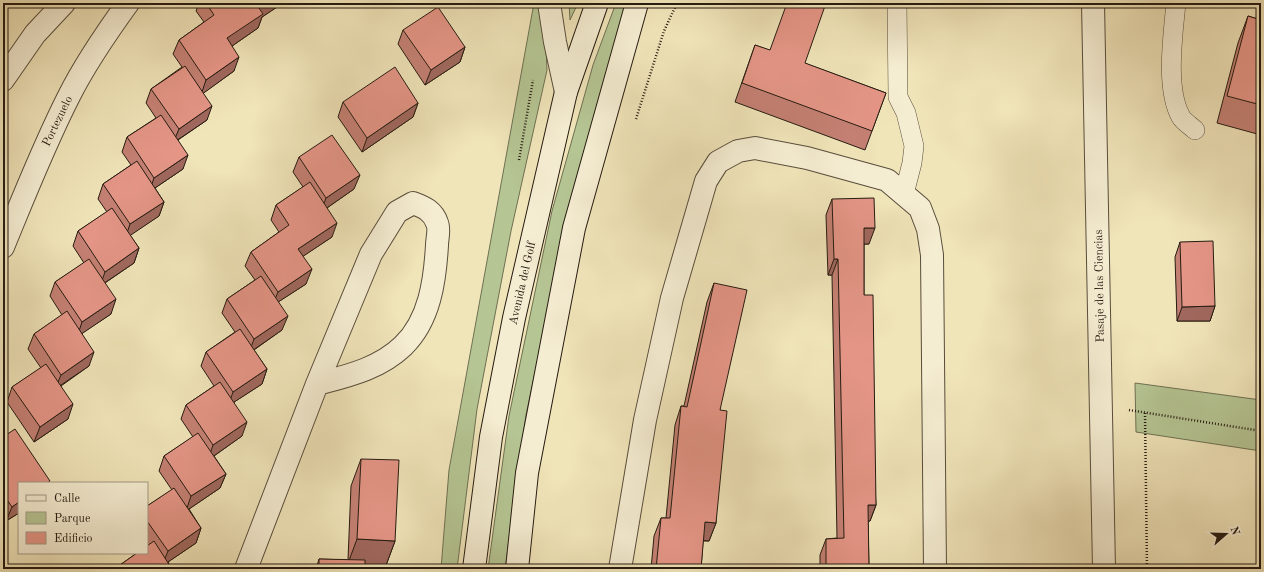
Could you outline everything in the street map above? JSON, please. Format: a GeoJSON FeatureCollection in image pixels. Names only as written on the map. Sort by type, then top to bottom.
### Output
{"type":"FeatureCollection","features":[{"type":"Feature","properties":{"kind":"street"},"geometry":{"type":"LineString","coordinates":[[3,80],[35,34],[64,3]]}},
{"type":"Feature","properties":{"kind":"street","name":"Portezuelo"},"geometry":{"type":"LineString","coordinates":[[3,246],[46,143],[70,94],[114,22],[128,3]]}},
{"type":"Feature","properties":{"kind":"street"},"geometry":{"type":"LineString","coordinates":[[549,3],[554,42],[566,92]]}},
{"type":"Feature","properties":{"kind":"street","name":"Avenida del Golf"},"geometry":{"type":"LineString","coordinates":[[474,569],[491,437],[514,318],[566,92],[597,3]]}},
{"type":"Feature","properties":{"kind":"street"},"geometry":{"type":"LineString","coordinates":[[517,569],[527,473],[574,228],[637,3]]}},
{"type":"Feature","properties":{"kind":"street","name":"Pasaje de las Ciencias"},"geometry":{"type":"LineString","coordinates":[[1093,3],[1104,569]]}},
{"type":"Feature","properties":{"kind":"street"},"geometry":{"type":"LineString","coordinates":[[620,569],[645,420],[672,298],[706,181],[718,162],[738,152],[755,148],[780,152],[887,180],[920,208],[928,229],[932,255],[935,569]]}},
{"type":"Feature","properties":{"kind":"street"},"geometry":{"type":"LineString","coordinates":[[246,569],[317,384],[370,254],[397,212],[413,203],[427,208],[438,224],[436,270],[431,296],[420,324],[403,346],[376,365],[317,384]]}},
{"type":"Feature","properties":{"kind":"lane"},"geometry":{"type":"LineString","coordinates":[[897,3],[898,97],[906,113],[914,146],[912,163],[904,194]]}},
{"type":"Feature","properties":{"kind":"lane"},"geometry":{"type":"LineString","coordinates":[[1176,3],[1173,32],[1172,77],[1176,105],[1182,119],[1195,130]]}},
{"type":"Feature","properties":{"kind":"path"},"geometry":{"type":"LineString","coordinates":[[635,120],[664,31],[676,3]]}},
{"type":"Feature","properties":{"kind":"path"},"geometry":{"type":"LineString","coordinates":[[1101,406],[1261,431]]}},
{"type":"Feature","properties":{"kind":"path"},"geometry":{"type":"LineString","coordinates":[[1145,413],[1147,569]]}},
{"type":"Feature","properties":{"kind":"green space"},"geometry":{"type":"Polygon","coordinates":[[[534,3],[544,3],[547,70],[511,231],[477,409],[457,569],[441,569],[449,470],[534,3]]]}},
{"type":"Feature","properties":{"kind":"green space"},"geometry":{"type":"Polygon","coordinates":[[[569,3],[578,3],[570,20],[569,3]]]}},
{"type":"Feature","properties":{"kind":"green space"},"geometry":{"type":"Polygon","coordinates":[[[616,3],[629,3],[568,215],[526,415],[505,569],[488,569],[509,416],[552,211],[593,65],[616,3]]]}},
{"type":"Feature","properties":{"kind":"green space"},"geometry":{"type":"Polygon","coordinates":[[[1135,383],[1261,400],[1261,451],[1136,432],[1135,383]]]}},
{"type":"Feature","properties":{"kind":"building"},"geometry":{"type":"Polygon","coordinates":[[[206,3],[266,3],[259,8],[263,14],[227,38],[239,57],[206,80],[179,40],[214,15],[206,3]]]}},
{"type":"Feature","properties":{"kind":"building"},"geometry":{"type":"Polygon","coordinates":[[[787,3],[826,3],[805,63],[886,93],[872,131],[742,83],[755,45],[770,50],[787,3]]]}},
{"type":"Feature","properties":{"kind":"building"},"geometry":{"type":"Polygon","coordinates":[[[438,7],[465,47],[431,70],[403,30],[438,7]]]}},
{"type":"Feature","properties":{"kind":"building"},"geometry":{"type":"Polygon","coordinates":[[[1248,16],[1261,20],[1261,105],[1227,96],[1248,16]]]}},
{"type":"Feature","properties":{"kind":"building"},"geometry":{"type":"Polygon","coordinates":[[[185,66],[212,106],[179,129],[151,89],[185,66]]]}},
{"type":"Feature","properties":{"kind":"building"},"geometry":{"type":"Polygon","coordinates":[[[395,67],[418,103],[367,138],[343,102],[395,67]]]}},
{"type":"Feature","properties":{"kind":"building"},"geometry":{"type":"Polygon","coordinates":[[[161,115],[188,155],[154,178],[127,137],[161,115]]]}},
{"type":"Feature","properties":{"kind":"building"},"geometry":{"type":"Polygon","coordinates":[[[332,135],[360,175],[326,198],[299,157],[332,135]]]}},
{"type":"Feature","properties":{"kind":"building"},"geometry":{"type":"Polygon","coordinates":[[[137,161],[164,202],[130,224],[103,184],[137,161]]]}},
{"type":"Feature","properties":{"kind":"building"},"geometry":{"type":"Polygon","coordinates":[[[310,182],[337,223],[298,249],[312,269],[278,292],[251,252],[289,225],[276,205],[310,182]]]}},
{"type":"Feature","properties":{"kind":"building"},"geometry":{"type":"Polygon","coordinates":[[[874,198],[875,228],[864,228],[864,295],[873,295],[876,505],[868,505],[869,569],[826,569],[826,539],[844,538],[838,259],[834,259],[832,199],[874,198]]]}},
{"type":"Feature","properties":{"kind":"building"},"geometry":{"type":"Polygon","coordinates":[[[112,208],[139,248],[105,272],[78,231],[112,208]]]}},
{"type":"Feature","properties":{"kind":"building"},"geometry":{"type":"Polygon","coordinates":[[[1213,241],[1215,306],[1182,307],[1180,242],[1213,241]]]}},
{"type":"Feature","properties":{"kind":"building"},"geometry":{"type":"Polygon","coordinates":[[[89,259],[116,299],[82,322],[55,282],[89,259]]]}},
{"type":"Feature","properties":{"kind":"building"},"geometry":{"type":"Polygon","coordinates":[[[261,276],[288,316],[254,339],[227,299],[261,276]]]}},
{"type":"Feature","properties":{"kind":"building"},"geometry":{"type":"Polygon","coordinates":[[[714,283],[747,290],[720,410],[727,411],[716,523],[705,522],[701,569],[656,569],[661,518],[670,518],[681,406],[687,407],[714,283]]]}},
{"type":"Feature","properties":{"kind":"building"},"geometry":{"type":"Polygon","coordinates":[[[67,311],[94,352],[61,375],[34,334],[67,311]]]}},
{"type":"Feature","properties":{"kind":"building"},"geometry":{"type":"Polygon","coordinates":[[[240,329],[267,369],[233,392],[206,352],[240,329]]]}},
{"type":"Feature","properties":{"kind":"building"},"geometry":{"type":"Polygon","coordinates":[[[46,364],[73,404],[40,427],[12,387],[46,364]]]}},
{"type":"Feature","properties":{"kind":"building"},"geometry":{"type":"Polygon","coordinates":[[[220,382],[247,422],[213,445],[186,405],[220,382]]]}},
{"type":"Feature","properties":{"kind":"building"},"geometry":{"type":"Polygon","coordinates":[[[15,429],[50,481],[18,482],[18,503],[12,507],[3,494],[3,437],[15,429]]]}},
{"type":"Feature","properties":{"kind":"building"},"geometry":{"type":"Polygon","coordinates":[[[198,433],[226,474],[191,496],[164,456],[198,433]]]}},
{"type":"Feature","properties":{"kind":"building"},"geometry":{"type":"Polygon","coordinates":[[[361,459],[399,460],[395,541],[357,539],[361,459]]]}},
{"type":"Feature","properties":{"kind":"building"},"geometry":{"type":"Polygon","coordinates":[[[174,488],[201,528],[168,551],[148,522],[148,505],[174,488]]]}},
{"type":"Feature","properties":{"kind":"building"},"geometry":{"type":"Polygon","coordinates":[[[154,541],[172,569],[123,569],[120,565],[136,554],[148,554],[148,545],[154,541]]]}},
{"type":"Feature","properties":{"kind":"building"},"geometry":{"type":"Polygon","coordinates":[[[319,559],[365,560],[365,569],[319,569],[319,559]]]}}]}
